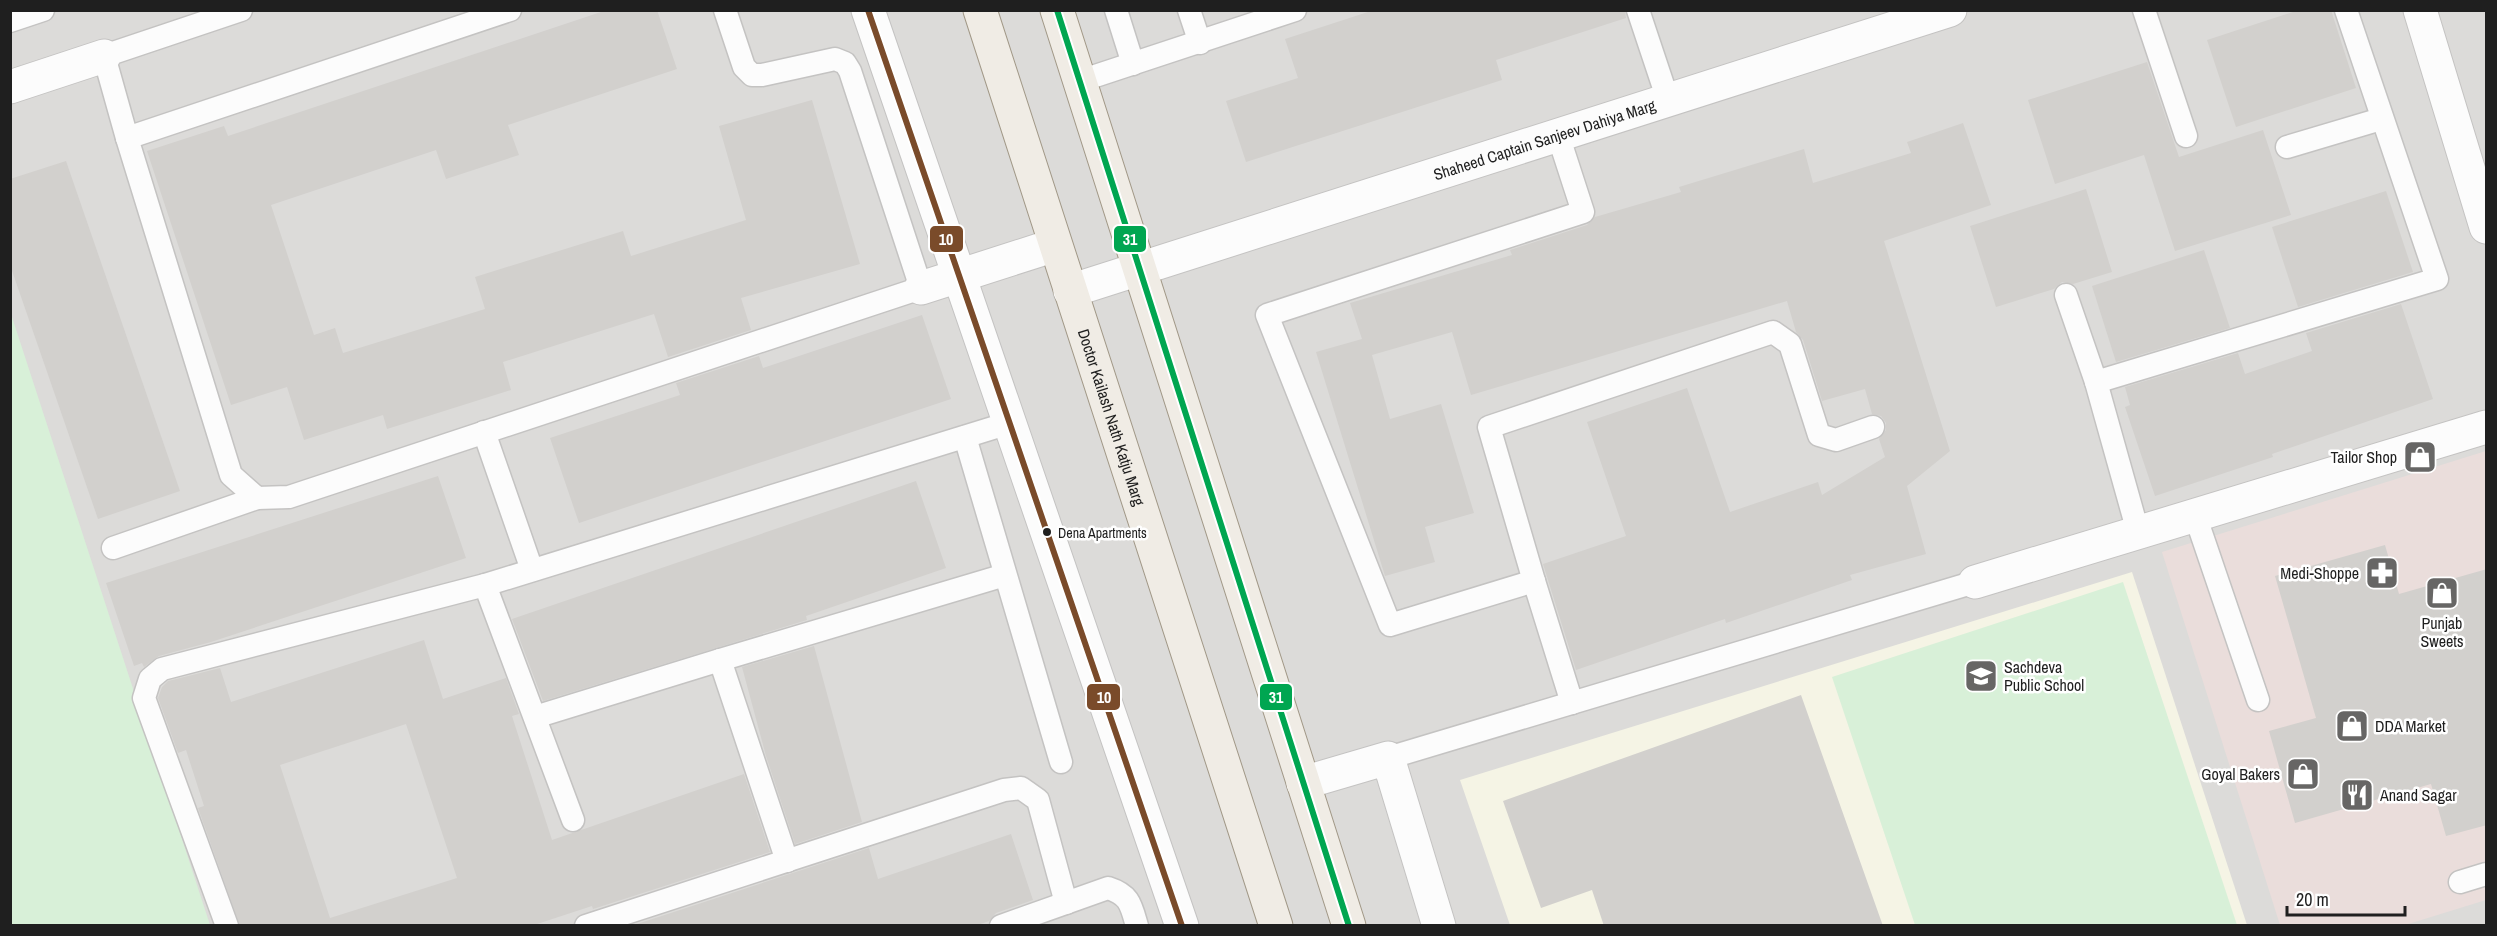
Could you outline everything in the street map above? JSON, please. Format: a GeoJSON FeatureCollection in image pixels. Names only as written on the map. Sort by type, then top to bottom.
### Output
{"type":"FeatureCollection","features":[{"type":"Feature","properties":{"kind":"main road","name":"Doctor Kailash Nath Katju Marg"},"geometry":{"type":"LineString","coordinates":[[980,10],[1276,926]]}},
{"type":"Feature","properties":{"kind":"main road"},"geometry":{"type":"LineString","coordinates":[[1057,10],[1349,926]]}},
{"type":"Feature","properties":{"kind":"street"},"geometry":{"type":"LineString","coordinates":[[868,10],[1182,926]]}},
{"type":"Feature","properties":{"kind":"street","name":"Shaheed Captain Sanjeev Dahiya Marg"},"geometry":{"type":"LineString","coordinates":[[1070,291],[1950,10]]}},
{"type":"Feature","properties":{"kind":"street"},"geometry":{"type":"LineString","coordinates":[[2420,10],[2487,227]]}},
{"type":"Feature","properties":{"kind":"street"},"geometry":{"type":"LineString","coordinates":[[10,87],[104,56]]}},
{"type":"Feature","properties":{"kind":"street"},"geometry":{"type":"LineString","coordinates":[[921,288],[1055,245]]}},
{"type":"Feature","properties":{"kind":"street"},"geometry":{"type":"LineString","coordinates":[[1975,582],[2487,427]]}},
{"type":"Feature","properties":{"kind":"street"},"geometry":{"type":"LineString","coordinates":[[1303,783],[1388,758],[1439,926]]}},
{"type":"Feature","properties":{"kind":"lane"},"geometry":{"type":"LineString","coordinates":[[10,21],[43,10]]}},
{"type":"Feature","properties":{"kind":"lane"},"geometry":{"type":"LineString","coordinates":[[241,10],[104,56],[231,475],[257,498]]}},
{"type":"Feature","properties":{"kind":"lane"},"geometry":{"type":"LineString","coordinates":[[127,138],[510,10]]}},
{"type":"Feature","properties":{"kind":"lane"},"geometry":{"type":"LineString","coordinates":[[113,548],[257,498],[289,497],[921,288],[850,71],[845,63],[835,59],[762,75],[752,75],[744,68],[725,10]]}},
{"type":"Feature","properties":{"kind":"lane"},"geometry":{"type":"LineString","coordinates":[[1116,10],[1133,64]]}},
{"type":"Feature","properties":{"kind":"lane"},"geometry":{"type":"LineString","coordinates":[[1189,10],[1200,43]]}},
{"type":"Feature","properties":{"kind":"lane"},"geometry":{"type":"LineString","coordinates":[[1080,81],[1295,10]]}},
{"type":"Feature","properties":{"kind":"lane"},"geometry":{"type":"LineString","coordinates":[[1638,10],[1668,100]]}},
{"type":"Feature","properties":{"kind":"lane"},"geometry":{"type":"LineString","coordinates":[[2144,10],[2186,136]]}},
{"type":"Feature","properties":{"kind":"lane"},"geometry":{"type":"LineString","coordinates":[[2096,382],[2437,279],[2346,10]]}},
{"type":"Feature","properties":{"kind":"lane"},"geometry":{"type":"LineString","coordinates":[[2287,147],[2381,119]]}},
{"type":"Feature","properties":{"kind":"lane"},"geometry":{"type":"LineString","coordinates":[[1534,581],[1390,625],[1267,315],[1583,212],[1558,135]]}},
{"type":"Feature","properties":{"kind":"lane"},"geometry":{"type":"LineString","coordinates":[[2066,296],[2096,382],[2138,532]]}},
{"type":"Feature","properties":{"kind":"lane"},"geometry":{"type":"LineString","coordinates":[[1572,703],[1489,427],[1773,332],[1790,344],[1819,435],[1836,440],[1873,427]]}},
{"type":"Feature","properties":{"kind":"lane"},"geometry":{"type":"LineString","coordinates":[[227,926],[144,698],[150,679],[162,669],[485,585],[1009,423]]}},
{"type":"Feature","properties":{"kind":"lane"},"geometry":{"type":"LineString","coordinates":[[484,432],[532,570]]}},
{"type":"Feature","properties":{"kind":"lane"},"geometry":{"type":"LineString","coordinates":[[965,436],[1061,762]]}},
{"type":"Feature","properties":{"kind":"lane"},"geometry":{"type":"LineString","coordinates":[[2195,515],[2258,700]]}},
{"type":"Feature","properties":{"kind":"lane"},"geometry":{"type":"LineString","coordinates":[[535,717],[1005,575]]}},
{"type":"Feature","properties":{"kind":"lane"},"geometry":{"type":"LineString","coordinates":[[1388,758],[1975,582]]}},
{"type":"Feature","properties":{"kind":"lane"},"geometry":{"type":"LineString","coordinates":[[485,585],[573,820]]}},
{"type":"Feature","properties":{"kind":"lane"},"geometry":{"type":"LineString","coordinates":[[720,660],[787,861]]}},
{"type":"Feature","properties":{"kind":"lane"},"geometry":{"type":"LineString","coordinates":[[586,926],[1004,790],[1021,788],[1038,800],[1066,903]]}},
{"type":"Feature","properties":{"kind":"lane"},"geometry":{"type":"LineString","coordinates":[[2460,882],[2487,874]]}},
{"type":"Feature","properties":{"kind":"lane"},"geometry":{"type":"LineString","coordinates":[[1001,926],[1108,888],[1121,892],[1130,902],[1137,926]]}},
{"type":"Feature","properties":{"kind":"shaded area"},"geometry":{"type":"Polygon","coordinates":[[[10,11],[2486,11],[2486,925],[11,925],[10,11]]]}},
{"type":"Feature","properties":{"kind":"shaded area","name":"DDA Market"},"geometry":{"type":"Polygon","coordinates":[[[2486,451],[2486,900],[2405,925],[2280,925],[2162,552],[2486,451]]]}},
{"type":"Feature","properties":{"kind":"shaded area","name":"Sachdeva Public School"},"geometry":{"type":"Polygon","coordinates":[[[2132,572],[2247,925],[1510,925],[1460,780],[2132,572]]]}},
{"type":"Feature","properties":{"kind":"green space"},"geometry":{"type":"Polygon","coordinates":[[[11,314],[210,925],[11,925],[11,314]]]}},
{"type":"Feature","properties":{"kind":"green space"},"geometry":{"type":"Polygon","coordinates":[[[2123,582],[2237,925],[1915,925],[1832,677],[2123,582]]]}},
{"type":"Feature","properties":{"kind":"building"},"geometry":{"type":"Polygon","coordinates":[[[607,10],[657,10],[677,69],[508,125],[519,155],[446,179],[436,150],[271,205],[314,335],[335,328],[343,353],[485,309],[475,277],[623,231],[631,256],[746,220],[719,126],[812,100],[860,264],[741,298],[751,330],[668,357],[654,314],[503,362],[511,390],[387,429],[383,415],[304,440],[287,387],[231,405],[147,151],[224,126],[228,136],[607,10]]]}},
{"type":"Feature","properties":{"kind":"building"},"geometry":{"type":"Polygon","coordinates":[[[1374,10],[1625,10],[1626,18],[1496,60],[1502,80],[1246,162],[1226,101],[1298,78],[1285,39],[1374,10]]]}},
{"type":"Feature","properties":{"kind":"building"},"geometry":{"type":"Polygon","coordinates":[[[2299,10],[2331,10],[2356,88],[2236,127],[2207,40],[2299,10]]]}},
{"type":"Feature","properties":{"kind":"building"},"geometry":{"type":"Polygon","coordinates":[[[2147,62],[2179,157],[2263,130],[2291,215],[2175,251],[2144,155],[2055,184],[2028,100],[2147,62]]]}},
{"type":"Feature","properties":{"kind":"building"},"geometry":{"type":"Polygon","coordinates":[[[1963,123],[1991,205],[1884,241],[1950,451],[1907,486],[1926,554],[1850,575],[1852,580],[1726,623],[1725,619],[1576,670],[1543,564],[1626,536],[1587,422],[1687,388],[1730,512],[1818,482],[1822,495],[1885,457],[1879,439],[1886,430],[1886,423],[1881,416],[1872,414],[1865,389],[1822,401],[1803,340],[1796,332],[1787,301],[1471,395],[1452,332],[1372,355],[1390,419],[1441,404],[1474,513],[1425,527],[1435,562],[1385,576],[1316,352],[1362,339],[1350,303],[1512,255],[1510,250],[1587,225],[1595,217],[1681,192],[1679,187],[1804,149],[1813,183],[1911,153],[1907,142],[1963,123]]]}},
{"type":"Feature","properties":{"kind":"building"},"geometry":{"type":"Polygon","coordinates":[[[66,161],[180,491],[98,519],[10,265],[10,179],[66,161]]]}},
{"type":"Feature","properties":{"kind":"building"},"geometry":{"type":"Polygon","coordinates":[[[2086,189],[2112,272],[2073,284],[2062,282],[2054,289],[1996,307],[1970,226],[2086,189]]]}},
{"type":"Feature","properties":{"kind":"building"},"geometry":{"type":"Polygon","coordinates":[[[2386,191],[2413,272],[2298,307],[2272,227],[2386,191]]]}},
{"type":"Feature","properties":{"kind":"building"},"geometry":{"type":"Polygon","coordinates":[[[2204,250],[2230,328],[2116,362],[2092,286],[2204,250]]]}},
{"type":"Feature","properties":{"kind":"building"},"geometry":{"type":"Polygon","coordinates":[[[2401,304],[2433,399],[2272,454],[2273,457],[2155,496],[2125,407],[2130,405],[2125,387],[2238,353],[2245,374],[2312,351],[2306,333],[2401,304]]]}},
{"type":"Feature","properties":{"kind":"building"},"geometry":{"type":"Polygon","coordinates":[[[922,315],[951,399],[579,523],[550,438],[680,395],[676,383],[759,356],[763,368],[922,315]]]}},
{"type":"Feature","properties":{"kind":"building"},"geometry":{"type":"Polygon","coordinates":[[[438,476],[466,558],[211,642],[159,656],[144,667],[142,663],[134,666],[106,583],[438,476]]]}},
{"type":"Feature","properties":{"kind":"building"},"geometry":{"type":"Polygon","coordinates":[[[916,481],[946,568],[806,616],[807,620],[543,701],[512,619],[916,481]]]}},
{"type":"Feature","properties":{"kind":"building"},"geometry":{"type":"Polygon","coordinates":[[[2385,545],[2399,594],[2487,569],[2487,825],[2446,836],[2431,784],[2295,823],[2269,731],[2316,718],[2275,576],[2385,545]]]}},
{"type":"Feature","properties":{"kind":"building"},"geometry":{"type":"Polygon","coordinates":[[[424,640],[443,699],[506,678],[519,714],[512,716],[552,840],[744,774],[770,852],[593,909],[592,906],[531,926],[240,926],[198,808],[204,806],[186,750],[178,753],[158,698],[162,687],[168,681],[220,668],[231,702],[424,640]],[[406,724],[280,765],[330,918],[457,878],[406,724]]]}},
{"type":"Feature","properties":{"kind":"building"},"geometry":{"type":"Polygon","coordinates":[[[814,646],[862,822],[795,844],[766,756],[742,667],[814,646]]]}},
{"type":"Feature","properties":{"kind":"building"},"geometry":{"type":"Polygon","coordinates":[[[1801,695],[1883,926],[1604,926],[1592,890],[1541,908],[1503,801],[1801,695]]]}},
{"type":"Feature","properties":{"kind":"building"},"geometry":{"type":"Polygon","coordinates":[[[1011,834],[1033,900],[996,913],[989,921],[975,926],[631,926],[869,848],[878,879],[1011,834]]]}},
{"type":"Feature","properties":{"kind":"transit line","name":"10"},"geometry":{"type":"LineString","coordinates":[[868,10],[1182,926]]}},
{"type":"Feature","properties":{"kind":"transit line","name":"31"},"geometry":{"type":"LineString","coordinates":[[1057,10],[1349,926]]}},
{"type":"Feature","properties":{"kind":"place","name":"Tailor Shop"},"geometry":{"type":"Point","coordinates":[2420,457]}},
{"type":"Feature","properties":{"kind":"place","name":"Dena Apartments"},"geometry":{"type":"Point","coordinates":[1047,532]}},
{"type":"Feature","properties":{"kind":"place","name":"Medi-Shoppe"},"geometry":{"type":"Point","coordinates":[2382,573]}},
{"type":"Feature","properties":{"kind":"place","name":"Punjab Sweets"},"geometry":{"type":"Point","coordinates":[2442,593]}},
{"type":"Feature","properties":{"kind":"place","name":"Sachdeva Public School"},"geometry":{"type":"Point","coordinates":[1981,676]}},
{"type":"Feature","properties":{"kind":"place","name":"DDA Market"},"geometry":{"type":"Point","coordinates":[2352,726]}},
{"type":"Feature","properties":{"kind":"place","name":"Goyal Bakers"},"geometry":{"type":"Point","coordinates":[2303,774]}},
{"type":"Feature","properties":{"kind":"place","name":"Anand Sagar"},"geometry":{"type":"Point","coordinates":[2357,795]}}]}
